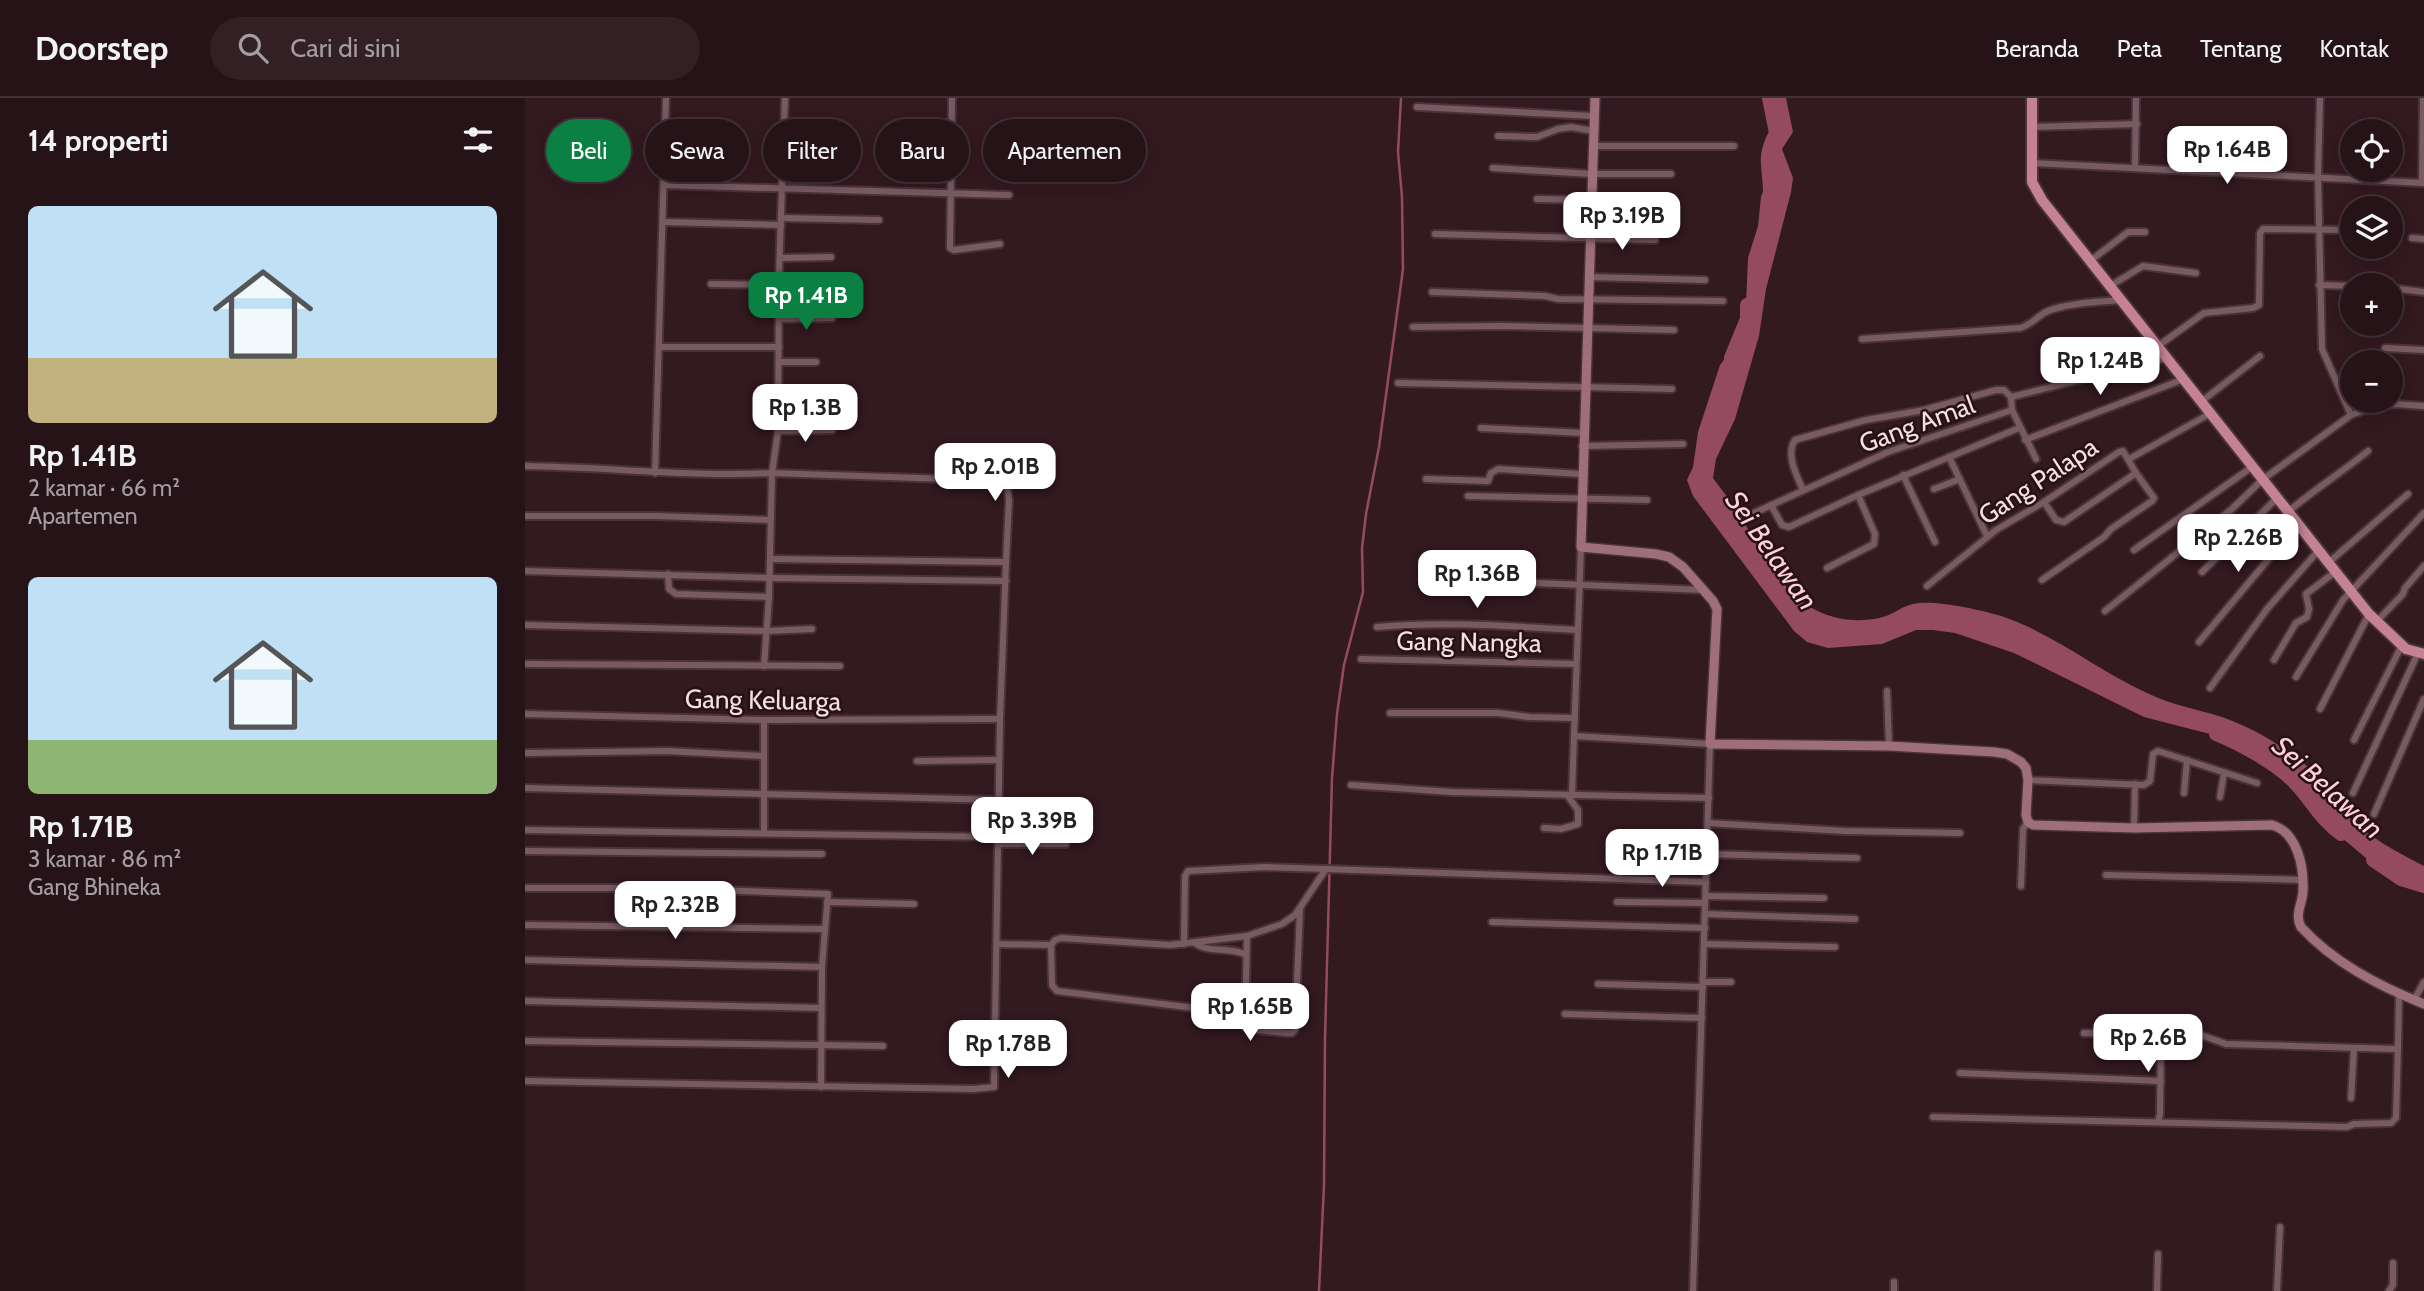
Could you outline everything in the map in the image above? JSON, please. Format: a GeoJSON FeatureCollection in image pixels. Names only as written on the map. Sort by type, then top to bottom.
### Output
{"type":"FeatureCollection","features":[{"type":"Feature","properties":{"kind":"main road"},"geometry":{"type":"LineString","coordinates":[[2032,98],[2031,163],[2035,190],[2331,568],[2373,618],[2402,645],[2421,654]]}},
{"type":"Feature","properties":{"kind":"street"},"geometry":{"type":"LineString","coordinates":[[665,119],[666,98]]}},
{"type":"Feature","properties":{"kind":"street"},"geometry":{"type":"LineString","coordinates":[[764,666],[769,597],[772,473],[778,431],[785,98]]}},
{"type":"Feature","properties":{"kind":"street"},"geometry":{"type":"LineString","coordinates":[[952,98],[950,248],[954,250],[1000,244]]}},
{"type":"Feature","properties":{"kind":"street"},"geometry":{"type":"LineString","coordinates":[[1544,828],[1561,829],[1578,824],[1579,810],[1570,795],[1577,664],[1580,499],[1595,98]]}},
{"type":"Feature","properties":{"kind":"street"},"geometry":{"type":"LineString","coordinates":[[2135,167],[2136,98]]}},
{"type":"Feature","properties":{"kind":"street"},"geometry":{"type":"LineString","coordinates":[[2320,98],[2318,177],[2322,349],[2351,415]]}},
{"type":"Feature","properties":{"kind":"street"},"geometry":{"type":"LineString","coordinates":[[2031,163],[2423,183],[2423,98]]}},
{"type":"Feature","properties":{"kind":"street"},"geometry":{"type":"LineString","coordinates":[[1417,107],[1594,116]]}},
{"type":"Feature","properties":{"kind":"street"},"geometry":{"type":"LineString","coordinates":[[2031,127],[2137,124]]}},
{"type":"Feature","properties":{"kind":"street"},"geometry":{"type":"LineString","coordinates":[[1497,136],[1537,137],[1571,127],[1593,131]]}},
{"type":"Feature","properties":{"kind":"street"},"geometry":{"type":"LineString","coordinates":[[1593,146],[1734,146]]}},
{"type":"Feature","properties":{"kind":"street"},"geometry":{"type":"LineString","coordinates":[[1493,168],[1592,174],[1671,174]]}},
{"type":"Feature","properties":{"kind":"street"},"geometry":{"type":"LineString","coordinates":[[656,473],[664,182]]}},
{"type":"Feature","properties":{"kind":"street"},"geometry":{"type":"LineString","coordinates":[[664,185],[1009,195]]}},
{"type":"Feature","properties":{"kind":"street"},"geometry":{"type":"LineString","coordinates":[[1537,199],[1591,201]]}},
{"type":"Feature","properties":{"kind":"street"},"geometry":{"type":"LineString","coordinates":[[663,222],[879,220]]}},
{"type":"Feature","properties":{"kind":"street"},"geometry":{"type":"LineString","coordinates":[[2158,346],[2199,316],[2259,305],[2260,233],[2263,229],[2340,229]]}},
{"type":"Feature","properties":{"kind":"street"},"geometry":{"type":"LineString","coordinates":[[2090,261],[2128,232],[2145,232]]}},
{"type":"Feature","properties":{"kind":"street"},"geometry":{"type":"LineString","coordinates":[[1435,234],[1655,240]]}},
{"type":"Feature","properties":{"kind":"street"},"geometry":{"type":"LineString","coordinates":[[2412,238],[2424,239]]}},
{"type":"Feature","properties":{"kind":"street"},"geometry":{"type":"LineString","coordinates":[[780,258],[831,257]]}},
{"type":"Feature","properties":{"kind":"street"},"geometry":{"type":"LineString","coordinates":[[2111,286],[2143,265],[2196,273]]}},
{"type":"Feature","properties":{"kind":"street"},"geometry":{"type":"LineString","coordinates":[[1588,278],[1705,280]]}},
{"type":"Feature","properties":{"kind":"street"},"geometry":{"type":"LineString","coordinates":[[711,284],[779,285]]}},
{"type":"Feature","properties":{"kind":"street"},"geometry":{"type":"LineString","coordinates":[[2319,285],[2340,286]]}},
{"type":"Feature","properties":{"kind":"street"},"geometry":{"type":"LineString","coordinates":[[2403,289],[2424,292]]}},
{"type":"Feature","properties":{"kind":"street"},"geometry":{"type":"LineString","coordinates":[[1432,292],[1588,299],[1723,301]]}},
{"type":"Feature","properties":{"kind":"street"},"geometry":{"type":"LineString","coordinates":[[1863,339],[2020,328],[2031,325],[2037,317],[2051,310],[2121,300]]}},
{"type":"Feature","properties":{"kind":"street"},"geometry":{"type":"LineString","coordinates":[[779,319],[832,318]]}},
{"type":"Feature","properties":{"kind":"street"},"geometry":{"type":"LineString","coordinates":[[1413,327],[1674,330]]}},
{"type":"Feature","properties":{"kind":"street"},"geometry":{"type":"LineString","coordinates":[[660,347],[779,347]]}},
{"type":"Feature","properties":{"kind":"street"},"geometry":{"type":"LineString","coordinates":[[2385,348],[2424,350]]}},
{"type":"Feature","properties":{"kind":"street"},"geometry":{"type":"LineString","coordinates":[[2202,401],[2260,356]]}},
{"type":"Feature","properties":{"kind":"street","name":"Gang Amal"},"geometry":{"type":"LineString","coordinates":[[1754,513],[1888,452],[2012,410],[2011,397],[2167,358]]}},
{"type":"Feature","properties":{"kind":"street"},"geometry":{"type":"LineString","coordinates":[[779,362],[817,362]]}},
{"type":"Feature","properties":{"kind":"street"},"geometry":{"type":"LineString","coordinates":[[2025,440],[2184,379]]}},
{"type":"Feature","properties":{"kind":"street"},"geometry":{"type":"LineString","coordinates":[[1398,383],[1672,389]]}},
{"type":"Feature","properties":{"kind":"street"},"geometry":{"type":"LineString","coordinates":[[1803,491],[1794,468],[1791,446],[1795,440],[1866,420],[1924,410],[1996,390],[2004,390],[2011,397]]}},
{"type":"Feature","properties":{"kind":"street"},"geometry":{"type":"LineString","coordinates":[[778,398],[843,400]]}},
{"type":"Feature","properties":{"kind":"street"},"geometry":{"type":"LineString","coordinates":[[2105,611],[2232,509],[2262,480],[2351,415],[2376,406],[2424,406]]}},
{"type":"Feature","properties":{"kind":"street"},"geometry":{"type":"LineString","coordinates":[[2012,410],[2036,459]]}},
{"type":"Feature","properties":{"kind":"street","name":"Gang Palapa"},"geometry":{"type":"LineString","coordinates":[[1927,586],[1987,536],[2119,452],[2123,451],[2129,459],[2211,413]]}},
{"type":"Feature","properties":{"kind":"street"},"geometry":{"type":"LineString","coordinates":[[1481,428],[1583,433]]}},
{"type":"Feature","properties":{"kind":"street"},"geometry":{"type":"LineString","coordinates":[[1772,505],[1782,525],[1787,528],[1903,475],[2019,428]]}},
{"type":"Feature","properties":{"kind":"street"},"geometry":{"type":"LineString","coordinates":[[778,431],[832,430]]}},
{"type":"Feature","properties":{"kind":"street"},"geometry":{"type":"LineString","coordinates":[[1582,446],[1683,444]]}},
{"type":"Feature","properties":{"kind":"street"},"geometry":{"type":"LineString","coordinates":[[2289,511],[2368,451]]}},
{"type":"Feature","properties":{"kind":"street"},"geometry":{"type":"LineString","coordinates":[[1949,457],[1987,536]]}},
{"type":"Feature","properties":{"kind":"street"},"geometry":{"type":"LineString","coordinates":[[2042,580],[2152,501],[2152,495],[2129,459]]}},
{"type":"Feature","properties":{"kind":"street"},"geometry":{"type":"LineString","coordinates":[[525,466],[602,467],[656,473],[772,473],[1006,481],[1009,500],[1000,719],[994,1087],[973,1089],[525,1081]]}},
{"type":"Feature","properties":{"kind":"street"},"geometry":{"type":"LineString","coordinates":[[2134,550],[2252,467]]}},
{"type":"Feature","properties":{"kind":"street"},"geometry":{"type":"LineString","coordinates":[[1426,479],[1488,481],[1491,473],[1497,469],[1581,474]]}},
{"type":"Feature","properties":{"kind":"street"},"geometry":{"type":"LineString","coordinates":[[2044,502],[2056,520],[2064,522],[2136,473]]}},
{"type":"Feature","properties":{"kind":"street"},"geometry":{"type":"LineString","coordinates":[[1903,475],[1935,542]]}},
{"type":"Feature","properties":{"kind":"street"},"geometry":{"type":"LineString","coordinates":[[1934,489],[1960,479]]}},
{"type":"Feature","properties":{"kind":"street"},"geometry":{"type":"LineString","coordinates":[[2274,660],[2295,623],[2307,617],[2309,609],[2306,594],[2408,494]]}},
{"type":"Feature","properties":{"kind":"street"},"geometry":{"type":"LineString","coordinates":[[1827,568],[1874,544],[1875,534],[1858,495]]}},
{"type":"Feature","properties":{"kind":"street"},"geometry":{"type":"LineString","coordinates":[[1468,496],[1647,500]]}},
{"type":"Feature","properties":{"kind":"street"},"geometry":{"type":"LineString","coordinates":[[2202,572],[2277,498]]}},
{"type":"Feature","properties":{"kind":"street"},"geometry":{"type":"LineString","coordinates":[[2296,677],[2343,600],[2424,513]]}},
{"type":"Feature","properties":{"kind":"street"},"geometry":{"type":"LineString","coordinates":[[525,516],[656,516],[770,520]]}},
{"type":"Feature","properties":{"kind":"street"},"geometry":{"type":"LineString","coordinates":[[2199,642],[2298,524]]}},
{"type":"Feature","properties":{"kind":"street"},"geometry":{"type":"LineString","coordinates":[[1581,547],[1656,554],[1669,558],[1683,566],[1717,609],[1710,744],[1693,1291]]}},
{"type":"Feature","properties":{"kind":"street"},"geometry":{"type":"LineString","coordinates":[[2210,688],[2267,609],[2318,551]]}},
{"type":"Feature","properties":{"kind":"street"},"geometry":{"type":"LineString","coordinates":[[770,559],[1006,562]]}},
{"type":"Feature","properties":{"kind":"street"},"geometry":{"type":"LineString","coordinates":[[2320,709],[2373,618],[2402,596],[2424,566]]}},
{"type":"Feature","properties":{"kind":"street"},"geometry":{"type":"LineString","coordinates":[[525,571],[1006,581]]}},
{"type":"Feature","properties":{"kind":"street"},"geometry":{"type":"LineString","coordinates":[[668,573],[670,589],[676,594],[769,597]]}},
{"type":"Feature","properties":{"kind":"street"},"geometry":{"type":"LineString","coordinates":[[1536,583],[1703,590]]}},
{"type":"Feature","properties":{"kind":"street"},"geometry":{"type":"LineString","coordinates":[[1377,627],[1431,623],[1577,630]]}},
{"type":"Feature","properties":{"kind":"street"},"geometry":{"type":"LineString","coordinates":[[525,625],[765,631],[811,629]]}},
{"type":"Feature","properties":{"kind":"street"},"geometry":{"type":"LineString","coordinates":[[2354,740],[2402,645]]}},
{"type":"Feature","properties":{"kind":"street"},"geometry":{"type":"LineString","coordinates":[[2353,793],[2421,654]]}},
{"type":"Feature","properties":{"kind":"street","name":"Gang Nangka"},"geometry":{"type":"LineString","coordinates":[[1361,659],[1577,664]]}},
{"type":"Feature","properties":{"kind":"street"},"geometry":{"type":"LineString","coordinates":[[525,664],[841,666]]}},
{"type":"Feature","properties":{"kind":"street"},"geometry":{"type":"LineString","coordinates":[[1887,691],[1889,746]]}},
{"type":"Feature","properties":{"kind":"street"},"geometry":{"type":"LineString","coordinates":[[2374,814],[2424,699]]}},
{"type":"Feature","properties":{"kind":"street"},"geometry":{"type":"LineString","coordinates":[[1390,713],[1498,713],[1575,718]]}},
{"type":"Feature","properties":{"kind":"street","name":"Gang Keluarga"},"geometry":{"type":"LineString","coordinates":[[525,714],[764,720],[1000,719]]}},
{"type":"Feature","properties":{"kind":"street"},"geometry":{"type":"LineString","coordinates":[[764,720],[764,833]]}},
{"type":"Feature","properties":{"kind":"street"},"geometry":{"type":"LineString","coordinates":[[1574,736],[1710,744],[1889,746],[2007,754],[2026,768],[2028,822]]}},
{"type":"Feature","properties":{"kind":"street"},"geometry":{"type":"LineString","coordinates":[[525,752],[667,751],[763,756]]}},
{"type":"Feature","properties":{"kind":"street"},"geometry":{"type":"LineString","coordinates":[[2028,780],[2083,780],[2144,785],[2150,781],[2155,752],[2158,751],[2257,783]]}},
{"type":"Feature","properties":{"kind":"street"},"geometry":{"type":"LineString","coordinates":[[918,761],[999,760]]}},
{"type":"Feature","properties":{"kind":"street"},"geometry":{"type":"LineString","coordinates":[[2184,793],[2187,761]]}},
{"type":"Feature","properties":{"kind":"street"},"geometry":{"type":"LineString","coordinates":[[2220,797],[2224,773]]}},
{"type":"Feature","properties":{"kind":"street"},"geometry":{"type":"LineString","coordinates":[[2134,828],[2135,784]]}},
{"type":"Feature","properties":{"kind":"street"},"geometry":{"type":"LineString","coordinates":[[1351,785],[1452,792],[1709,798]]}},
{"type":"Feature","properties":{"kind":"street"},"geometry":{"type":"LineString","coordinates":[[525,788],[999,800]]}},
{"type":"Feature","properties":{"kind":"street"},"geometry":{"type":"LineString","coordinates":[[2028,822],[2039,826],[2134,828],[2272,825],[2282,828],[2294,844],[2303,880],[2302,899],[2298,909],[2301,927],[2333,956],[2360,975],[2424,1004]]}},
{"type":"Feature","properties":{"kind":"street"},"geometry":{"type":"LineString","coordinates":[[2021,886],[2023,829],[2028,822]]}},
{"type":"Feature","properties":{"kind":"street"},"geometry":{"type":"LineString","coordinates":[[1708,823],[1845,831],[1960,833]]}},
{"type":"Feature","properties":{"kind":"street"},"geometry":{"type":"LineString","coordinates":[[525,830],[764,833],[1066,844]]}},
{"type":"Feature","properties":{"kind":"street"},"geometry":{"type":"LineString","coordinates":[[525,851],[822,854]]}},
{"type":"Feature","properties":{"kind":"street"},"geometry":{"type":"LineString","coordinates":[[1707,854],[1857,858]]}},
{"type":"Feature","properties":{"kind":"street"},"geometry":{"type":"LineString","coordinates":[[1184,944],[1185,876],[1188,872],[1265,867],[1706,883]]}},
{"type":"Feature","properties":{"kind":"street"},"geometry":{"type":"LineString","coordinates":[[1243,1014],[1057,991],[1052,985],[1052,942],[1061,938],[1184,944],[1247,936],[1282,924],[1300,910],[1328,869]]}},
{"type":"Feature","properties":{"kind":"street"},"geometry":{"type":"LineString","coordinates":[[2106,875],[2303,880]]}},
{"type":"Feature","properties":{"kind":"street"},"geometry":{"type":"LineString","coordinates":[[525,888],[660,888],[828,894],[822,967],[821,1087]]}},
{"type":"Feature","properties":{"kind":"street"},"geometry":{"type":"LineString","coordinates":[[1618,902],[1824,898]]}},
{"type":"Feature","properties":{"kind":"street"},"geometry":{"type":"LineString","coordinates":[[827,902],[914,904]]}},
{"type":"Feature","properties":{"kind":"street"},"geometry":{"type":"LineString","coordinates":[[1247,936],[1244,1027],[1291,1033],[1295,1030],[1300,910]]}},
{"type":"Feature","properties":{"kind":"street"},"geometry":{"type":"LineString","coordinates":[[1705,914],[1855,919]]}},
{"type":"Feature","properties":{"kind":"street"},"geometry":{"type":"LineString","coordinates":[[1492,922],[1705,928]]}},
{"type":"Feature","properties":{"kind":"street"},"geometry":{"type":"LineString","coordinates":[[525,925],[825,929]]}},
{"type":"Feature","properties":{"kind":"street"},"geometry":{"type":"LineString","coordinates":[[1195,943],[1246,955]]}},
{"type":"Feature","properties":{"kind":"street"},"geometry":{"type":"LineString","coordinates":[[997,944],[1051,945]]}},
{"type":"Feature","properties":{"kind":"street"},"geometry":{"type":"LineString","coordinates":[[1704,944],[1835,947]]}},
{"type":"Feature","properties":{"kind":"street"},"geometry":{"type":"LineString","coordinates":[[525,960],[822,967]]}},
{"type":"Feature","properties":{"kind":"street"},"geometry":{"type":"LineString","coordinates":[[1598,984],[1731,982]]}},
{"type":"Feature","properties":{"kind":"street"},"geometry":{"type":"LineString","coordinates":[[2414,1000],[2424,982]]}},
{"type":"Feature","properties":{"kind":"street"},"geometry":{"type":"LineString","coordinates":[[1933,1117],[2347,1127],[2354,1124],[2391,1123],[2396,1118],[2399,994]]}},
{"type":"Feature","properties":{"kind":"street"},"geometry":{"type":"LineString","coordinates":[[525,1001],[821,1007]]}},
{"type":"Feature","properties":{"kind":"street"},"geometry":{"type":"LineString","coordinates":[[1565,1014],[1702,1018]]}},
{"type":"Feature","properties":{"kind":"street"},"geometry":{"type":"LineString","coordinates":[[2084,1033],[2198,1034],[2226,1044],[2398,1047]]}},
{"type":"Feature","properties":{"kind":"street"},"geometry":{"type":"LineString","coordinates":[[2158,1122],[2161,1034]]}},
{"type":"Feature","properties":{"kind":"street"},"geometry":{"type":"LineString","coordinates":[[525,1041],[883,1046]]}},
{"type":"Feature","properties":{"kind":"street"},"geometry":{"type":"LineString","coordinates":[[2351,1098],[2354,1048]]}},
{"type":"Feature","properties":{"kind":"street"},"geometry":{"type":"LineString","coordinates":[[1960,1073],[2161,1081]]}},
{"type":"Feature","properties":{"kind":"street"},"geometry":{"type":"LineString","coordinates":[[2277,1291],[2280,1227]]}},
{"type":"Feature","properties":{"kind":"street"},"geometry":{"type":"LineString","coordinates":[[2157,1291],[2158,1254]]}},
{"type":"Feature","properties":{"kind":"street"},"geometry":{"type":"LineString","coordinates":[[2389,1291],[2393,1285],[2393,1263]]}},
{"type":"Feature","properties":{"kind":"street"},"geometry":{"type":"LineString","coordinates":[[1894,1282],[1894,1291]]}},
{"type":"Feature","properties":{"kind":"shaded area","name":"Sei Belawan"},"geometry":{"type":"Polygon","coordinates":[[[1773,98],[1786,98],[1793,132],[1782,149],[1793,178],[1791,192],[1766,289],[1759,336],[1735,419],[1716,459],[1713,478],[1789,590],[1812,608],[1840,618],[1870,620],[1922,603],[1957,606],[2001,616],[2039,632],[2147,693],[2244,726],[2274,742],[2311,770],[2324,783],[2345,813],[2372,836],[2424,866],[2424,885],[2372,863],[2335,832],[2292,778],[2261,753],[2210,734],[2144,717],[2014,653],[1955,633],[1933,630],[1916,630],[1882,644],[1828,648],[1807,642],[1794,631],[1693,496],[1687,480],[1693,467],[1698,432],[1720,365],[1741,337],[1745,327],[1748,258],[1758,226],[1761,197],[1770,171],[1771,153],[1779,130],[1778,118],[1773,110],[1773,98]]]}},
{"type":"Feature","properties":{"kind":"waterway"},"geometry":{"type":"LineString","coordinates":[[1319,1291],[1324,1185],[1332,778],[1344,665],[1363,592],[1362,548],[1366,514],[1379,447],[1403,269],[1398,152],[1401,98]]}},
{"type":"Feature","properties":{"kind":"waterway","name":"Sei Belawan"},"geometry":{"type":"LineString","coordinates":[[1769,98],[1776,133],[1768,156],[1770,193]]}},
{"type":"Feature","properties":{"kind":"waterway","name":"Sei Belawan"},"geometry":{"type":"LineString","coordinates":[[1731,358],[1747,319],[1747,305]]}},
{"type":"Feature","properties":{"kind":"waterway","name":"Sei Belawan"},"geometry":{"type":"LineString","coordinates":[[2216,734],[2270,762],[2296,784],[2322,817],[2341,834]]}},
{"type":"Feature","properties":{"kind":"waterway","name":"Sei Belawan"},"geometry":{"type":"LineString","coordinates":[[2373,860],[2401,879],[2424,886]]}}]}
